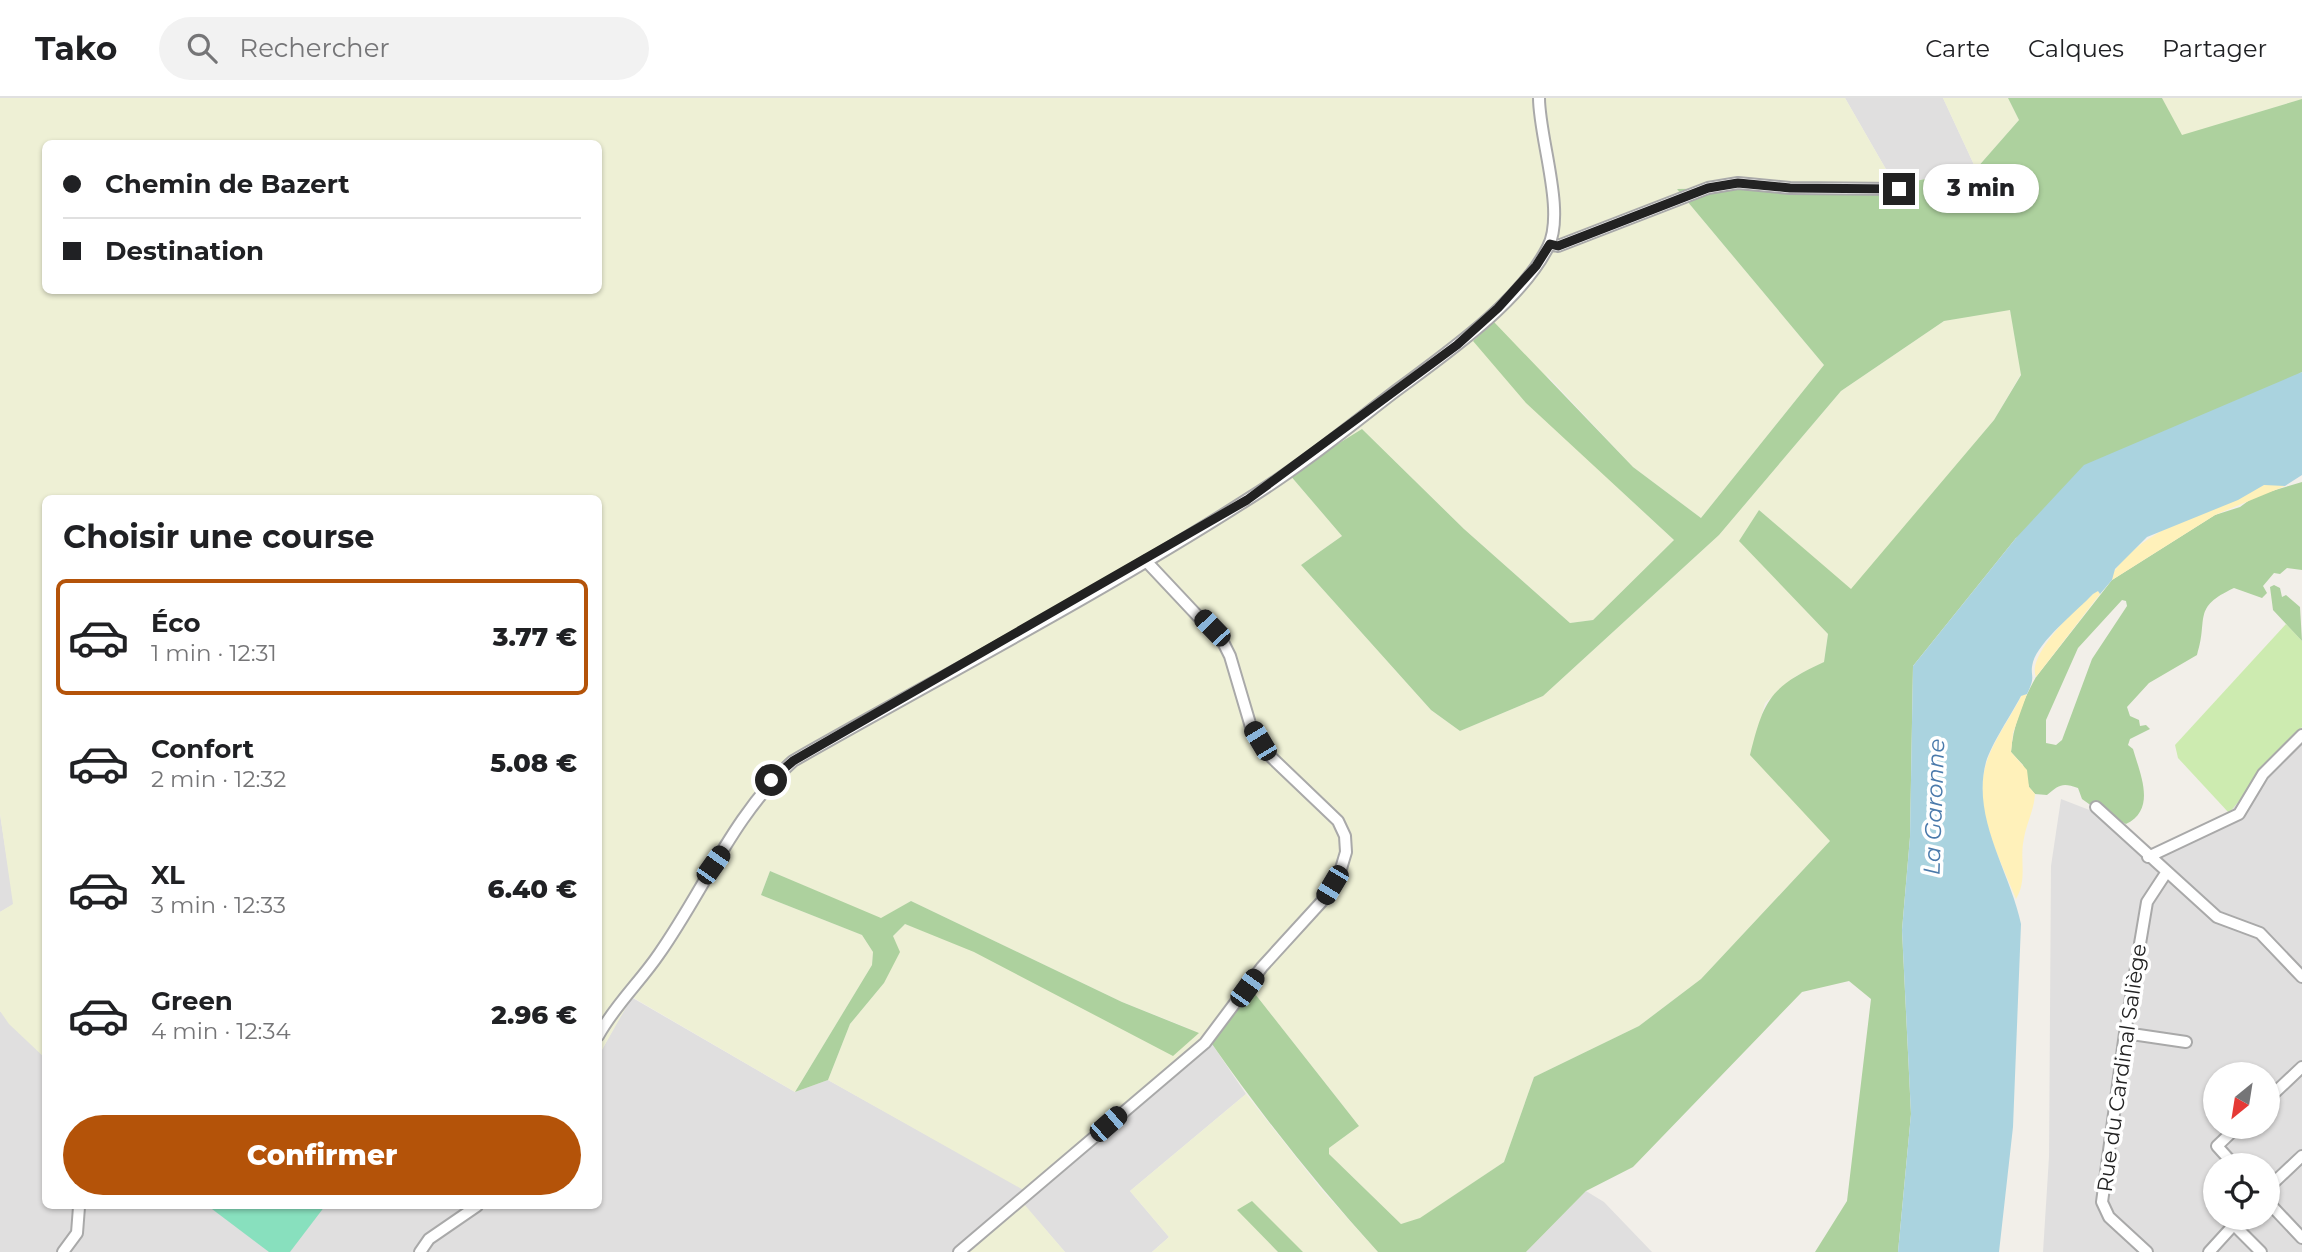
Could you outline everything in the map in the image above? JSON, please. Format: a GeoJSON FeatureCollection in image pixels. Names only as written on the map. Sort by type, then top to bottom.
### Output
{"type":"FeatureCollection","features":[{"type":"Feature","properties":{"kind":"street"},"geometry":{"type":"LineString","coordinates":[[602,1028],[660,954],[713,865],[771,780],[793,761],[1146,561],[1247,500],[1457,345],[1498,308],[1536,266],[1550,244],[1553,203],[1539,120],[1539,98]]}},
{"type":"Feature","properties":{"kind":"street"},"geometry":{"type":"LineString","coordinates":[[1550,244],[1558,246],[1708,188],[1738,183],[1790,188],[1899,189]]}},
{"type":"Feature","properties":{"kind":"street"},"geometry":{"type":"LineString","coordinates":[[959,1252],[1205,1043],[1262,967],[1325,898],[1340,872],[1346,852],[1345,836],[1338,821],[1269,755],[1251,727],[1224,644],[1146,561]]}},
{"type":"Feature","properties":{"kind":"street"},"geometry":{"type":"LineString","coordinates":[[2148,857],[2235,817],[2244,808],[2263,775],[2302,735]]}},
{"type":"Feature","properties":{"kind":"street"},"geometry":{"type":"LineString","coordinates":[[2096,807],[2217,917],[2260,933],[2302,977]]}},
{"type":"Feature","properties":{"kind":"street","name":"Rue du Cardinal Saliège"},"geometry":{"type":"LineString","coordinates":[[2147,1252],[2109,1217],[2102,1202],[2125,1033],[2147,902],[2166,873]]}},
{"type":"Feature","properties":{"kind":"street"},"geometry":{"type":"LineString","coordinates":[[2125,1033],[2186,1042]]}},
{"type":"Feature","properties":{"kind":"street"},"geometry":{"type":"LineString","coordinates":[[2280,1087],[2302,1067]]}},
{"type":"Feature","properties":{"kind":"street"},"geometry":{"type":"LineString","coordinates":[[2223,1153],[2217,1146],[2224,1139]]}},
{"type":"Feature","properties":{"kind":"street"},"geometry":{"type":"LineString","coordinates":[[2280,1177],[2302,1156]]}},
{"type":"Feature","properties":{"kind":"street"},"geometry":{"type":"LineString","coordinates":[[63,1252],[77,1233],[79,1209]]}},
{"type":"Feature","properties":{"kind":"street"},"geometry":{"type":"LineString","coordinates":[[420,1252],[429,1239],[473,1209]]}},
{"type":"Feature","properties":{"kind":"street"},"geometry":{"type":"LineString","coordinates":[[2280,1215],[2302,1238]]}},
{"type":"Feature","properties":{"kind":"street"},"geometry":{"type":"LineString","coordinates":[[2209,1252],[2229,1230]]}},
{"type":"Feature","properties":{"kind":"street"},"geometry":{"type":"LineString","coordinates":[[2244,1230],[2261,1252]]}},
{"type":"Feature","properties":{"kind":"shaded area"},"geometry":{"type":"Polygon","coordinates":[[[1845,98],[1943,98],[1976,169],[1895,185],[1845,98]]]}},
{"type":"Feature","properties":{"kind":"shaded area"},"geometry":{"type":"Polygon","coordinates":[[[2302,727],[2302,1252],[2043,1252],[2049,1157],[2051,866],[2061,799],[2092,811],[2151,850],[2229,813],[2302,727]]]}},
{"type":"Feature","properties":{"kind":"shaded area"},"geometry":{"type":"Polygon","coordinates":[[[0,814],[14,904],[0,912],[0,814]]]}},
{"type":"Feature","properties":{"kind":"shaded area"},"geometry":{"type":"Polygon","coordinates":[[[631,997],[795,1092],[828,1080],[1034,1195],[1212,1044],[1246,1094],[1130,1191],[1169,1237],[1152,1252],[1065,1252],[1024,1205],[967,1252],[0,1252],[0,1011],[42,1055],[42,1209],[602,1209],[602,1050],[631,997]]]}},
{"type":"Feature","properties":{"kind":"shaded area"},"geometry":{"type":"Polygon","coordinates":[[[1586,1191],[1604,1202],[1652,1252],[1526,1252],[1586,1191]]]}},
{"type":"Feature","properties":{"kind":"green space"},"geometry":{"type":"Polygon","coordinates":[[[0,98],[1845,98],[1895,185],[1677,189],[1824,365],[1701,518],[1633,467],[1545,373],[1617,487],[1674,540],[1593,620],[1570,623],[1464,529],[1362,429],[1289,474],[1342,536],[1301,565],[1431,710],[1460,731],[1543,696],[1719,535],[1841,391],[1944,321],[2010,309],[2021,374],[1994,420],[1851,590],[1759,510],[1740,541],[1828,634],[1824,662],[1796,676],[1765,703],[1751,755],[1831,840],[1701,979],[1639,1026],[1534,1077],[1504,1162],[1420,1219],[1401,1224],[1329,1154],[1329,1148],[1359,1126],[1252,990],[1212,1044],[1034,1196],[828,1080],[850,1024],[884,983],[893,936],[905,924],[1198,1032],[1122,1002],[911,901],[881,919],[770,871],[761,895],[862,935],[873,952],[872,965],[795,1092],[632,997],[602,1050],[602,495],[42,495],[42,1055],[9,1024],[0,1011],[0,912],[13,904],[0,814],[0,98]]]}},
{"type":"Feature","properties":{"kind":"green space"},"geometry":{"type":"Polygon","coordinates":[[[1943,98],[2008,98],[2019,120],[1976,169],[1943,98]]]}},
{"type":"Feature","properties":{"kind":"green space"},"geometry":{"type":"Polygon","coordinates":[[[2008,98],[2162,98],[2182,135],[2302,99],[2302,372],[2016,538],[1913,666],[1910,837],[1902,930],[1911,1114],[1898,1252],[1815,1252],[1847,1201],[1871,999],[1849,981],[1802,992],[1633,1167],[1586,1191],[1526,1252],[1378,1252],[1292,1151],[1212,1044],[1252,990],[1359,1126],[1329,1148],[1329,1154],[1401,1224],[1420,1218],[1504,1162],[1534,1077],[1639,1026],[1701,979],[1830,841],[1750,755],[1760,720],[1772,697],[1792,679],[1824,662],[1828,634],[1739,541],[1759,510],[1851,589],[1994,420],[2021,375],[2010,310],[1944,321],[1841,391],[1719,535],[1543,696],[1460,731],[1431,710],[1301,565],[1342,536],[1289,474],[1362,429],[1464,529],[1570,623],[1593,620],[1674,540],[1526,403],[1473,341],[1494,322],[1633,467],[1701,518],[1824,365],[1677,189],[1895,185],[1976,169],[2019,120],[2008,98]]]}},
{"type":"Feature","properties":{"kind":"green space"},"geometry":{"type":"Polygon","coordinates":[[[2162,98],[2302,98],[2302,99],[2181,136],[2162,98]]]}},
{"type":"Feature","properties":{"kind":"green space"},"geometry":{"type":"Polygon","coordinates":[[[2302,482],[2302,570],[2287,568],[2280,574],[2274,573],[2263,586],[2267,593],[2262,598],[2234,588],[2212,602],[2204,615],[2197,655],[2149,683],[2127,707],[2130,716],[2139,720],[2140,726],[2146,725],[2150,729],[2130,739],[2128,745],[2133,749],[2142,780],[2144,800],[2141,809],[2126,824],[2082,799],[2078,788],[2073,786],[2061,786],[2047,795],[2035,794],[2029,787],[2023,765],[2011,752],[2019,713],[2036,677],[2112,580],[2215,515],[2240,507],[2255,496],[2302,482]],[[2122,600],[2078,648],[2046,720],[2046,743],[2056,745],[2062,740],[2092,659],[2127,606],[2126,601],[2122,600]]]}},
{"type":"Feature","properties":{"kind":"green space"},"geometry":{"type":"Polygon","coordinates":[[[2274,585],[2280,588],[2282,597],[2286,595],[2300,607],[2302,641],[2273,610],[2270,587],[2274,585]]]}},
{"type":"Feature","properties":{"kind":"green space"},"geometry":{"type":"Polygon","coordinates":[[[2286,624],[2302,641],[2302,727],[2229,813],[2178,758],[2175,745],[2286,624]]]}},
{"type":"Feature","properties":{"kind":"green space"},"geometry":{"type":"Polygon","coordinates":[[[770,871],[881,918],[911,901],[1122,1002],[1199,1033],[1173,1056],[974,952],[905,924],[893,936],[900,952],[884,983],[850,1024],[828,1080],[795,1092],[872,965],[873,952],[862,935],[761,895],[770,871]]]}},
{"type":"Feature","properties":{"kind":"green space"},"geometry":{"type":"Polygon","coordinates":[[[1246,1094],[1321,1189],[1378,1252],[1303,1252],[1289,1240],[1238,1210],[1278,1252],[1152,1252],[1169,1237],[1130,1191],[1246,1094]]]}},
{"type":"Feature","properties":{"kind":"green space"},"geometry":{"type":"Polygon","coordinates":[[[1252,1201],[1303,1252],[1278,1252],[1237,1210],[1252,1201]]]}},
{"type":"Feature","properties":{"kind":"green space"},"geometry":{"type":"Polygon","coordinates":[[[1024,1204],[1065,1252],[967,1252],[1024,1204]]]}},
{"type":"Feature","properties":{"kind":"green space"},"geometry":{"type":"Polygon","coordinates":[[[212,1209],[323,1209],[290,1252],[269,1252],[212,1209]]]}},
{"type":"Feature","properties":{"kind":"sand"},"geometry":{"type":"Polygon","coordinates":[[[2264,485],[2285,486],[2215,515],[2112,580],[2111,576],[2124,559],[2160,532],[2264,485]]]}},
{"type":"Feature","properties":{"kind":"sand"},"geometry":{"type":"Polygon","coordinates":[[[2098,590],[2100,594],[2036,677],[2035,667],[2046,643],[2068,617],[2098,590]]]}},
{"type":"Feature","properties":{"kind":"sand"},"geometry":{"type":"Polygon","coordinates":[[[2027,694],[2013,733],[2011,752],[2027,770],[2029,787],[2035,794],[2024,838],[2022,884],[2016,899],[1989,830],[1982,794],[1983,776],[1995,742],[2022,695],[2027,694]]]}},
{"type":"Feature","properties":{"kind":"water","name":"La Garonne"},"geometry":{"type":"Polygon","coordinates":[[[2302,372],[2302,475],[2285,486],[2264,485],[2238,500],[2147,537],[2115,569],[2112,580],[2100,594],[2098,591],[2093,594],[2043,645],[2033,662],[2032,683],[2027,694],[2021,696],[1989,754],[1983,783],[1984,803],[1994,844],[2021,924],[2013,1127],[1999,1252],[1898,1252],[1911,1114],[1902,930],[1910,837],[1913,666],[2016,538],[2084,465],[2302,372]]]}},
{"type":"Feature","properties":{"kind":"route"},"geometry":{"type":"LineString","coordinates":[[771,780],[793,761],[1146,561],[1247,500],[1457,345],[1498,308],[1536,266],[1550,244],[1558,246],[1708,188],[1738,183],[1790,188],[1899,189]]}}]}
